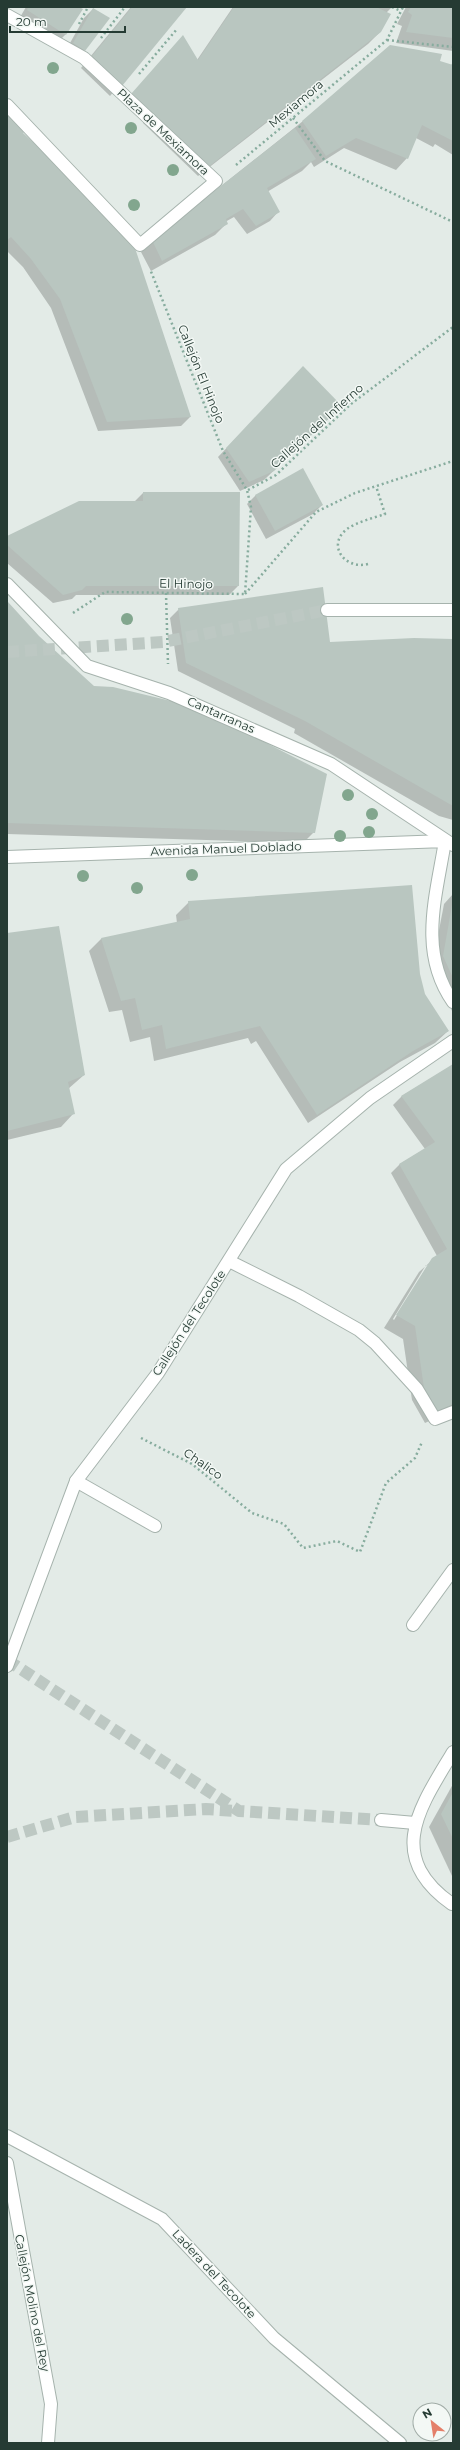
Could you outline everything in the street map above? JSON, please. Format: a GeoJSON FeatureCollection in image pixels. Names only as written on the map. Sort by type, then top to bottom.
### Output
{"type":"FeatureCollection","features":[{"type":"Feature","properties":{"kind":"street","name":"Plaza de Mexiamora"},"geometry":{"type":"LineString","coordinates":[[8,14],[84,58],[216,181],[140,245]]}},
{"type":"Feature","properties":{"kind":"street"},"geometry":{"type":"LineString","coordinates":[[7,105],[140,245]]}},
{"type":"Feature","properties":{"kind":"street","name":"Cantarranas"},"geometry":{"type":"LineString","coordinates":[[7,584],[87,666],[169,692],[331,764],[449,843]]}},
{"type":"Feature","properties":{"kind":"street"},"geometry":{"type":"LineString","coordinates":[[327,610],[453,610]]}},
{"type":"Feature","properties":{"kind":"street"},"geometry":{"type":"LineString","coordinates":[[449,843],[431,942],[434,965],[442,986],[453,1002]]}},
{"type":"Feature","properties":{"kind":"street","name":"Avenida Manuel Doblado"},"geometry":{"type":"LineString","coordinates":[[7,857],[449,843]]}},
{"type":"Feature","properties":{"kind":"street","name":"Callejón del Tecolote"},"geometry":{"type":"LineString","coordinates":[[7,1666],[76,1481],[158,1373],[286,1169],[370,1098],[453,1041]]}},
{"type":"Feature","properties":{"kind":"street"},"geometry":{"type":"LineString","coordinates":[[229,1262],[299,1296],[359,1330],[375,1343],[418,1389],[435,1419],[453,1412]]}},
{"type":"Feature","properties":{"kind":"street"},"geometry":{"type":"LineString","coordinates":[[76,1481],[155,1526]]}},
{"type":"Feature","properties":{"kind":"street"},"geometry":{"type":"LineString","coordinates":[[414,1625],[453,1570]]}},
{"type":"Feature","properties":{"kind":"street"},"geometry":{"type":"LineString","coordinates":[[452,1904],[436,1893],[423,1877],[414,1854],[415,1823],[420,1807],[453,1752]]}},
{"type":"Feature","properties":{"kind":"street"},"geometry":{"type":"LineString","coordinates":[[381,1820],[415,1823]]}},
{"type":"Feature","properties":{"kind":"street","name":"Ladera del Tecolote"},"geometry":{"type":"LineString","coordinates":[[7,2136],[162,2219],[274,2338],[400,2443]]}},
{"type":"Feature","properties":{"kind":"street","name":"Callejón Molino del Rey"},"geometry":{"type":"LineString","coordinates":[[7,2163],[51,2404],[48,2443]]}},
{"type":"Feature","properties":{"kind":"path"},"geometry":{"type":"LineString","coordinates":[[84,58],[125,7]]}},
{"type":"Feature","properties":{"kind":"path"},"geometry":{"type":"LineString","coordinates":[[392,7],[400,11]]}},
{"type":"Feature","properties":{"kind":"path"},"geometry":{"type":"LineString","coordinates":[[403,7],[387,40],[453,47]]}},
{"type":"Feature","properties":{"kind":"path"},"geometry":{"type":"LineString","coordinates":[[122,94],[177,29]]}},
{"type":"Feature","properties":{"kind":"path","name":"Mexiamora"},"geometry":{"type":"LineString","coordinates":[[216,181],[387,40]]}},
{"type":"Feature","properties":{"kind":"path"},"geometry":{"type":"LineString","coordinates":[[293,118],[325,161],[453,222]]}},
{"type":"Feature","properties":{"kind":"path","name":"Callejón El Hinojo"},"geometry":{"type":"LineString","coordinates":[[140,245],[222,451],[247,490],[251,507],[245,594]]}},
{"type":"Feature","properties":{"kind":"path","name":"Callejón del Infierno"},"geometry":{"type":"LineString","coordinates":[[247,490],[276,475],[351,404],[453,327]]}},
{"type":"Feature","properties":{"kind":"path"},"geometry":{"type":"LineString","coordinates":[[245,594],[316,512],[355,493],[453,461]]}},
{"type":"Feature","properties":{"kind":"path"},"geometry":{"type":"LineString","coordinates":[[368,564],[355,566],[349,564],[340,554],[338,547],[342,534],[347,529],[385,514],[376,486]]}},
{"type":"Feature","properties":{"kind":"path","name":"El Hinojo"},"geometry":{"type":"LineString","coordinates":[[50,628],[105,592],[245,594]]}},
{"type":"Feature","properties":{"kind":"path"},"geometry":{"type":"LineString","coordinates":[[166,593],[169,692]]}},
{"type":"Feature","properties":{"kind":"path","name":"Chalico"},"geometry":{"type":"LineString","coordinates":[[118,1426],[192,1464],[252,1513],[284,1524],[303,1548],[337,1541],[360,1552],[386,1483],[415,1458],[424,1438],[438,1424],[435,1419]]}},
{"type":"Feature","properties":{"kind":"building"},"geometry":{"type":"Polygon","coordinates":[[[28,7],[79,7],[83,9],[66,35],[27,10],[28,7]]]}},
{"type":"Feature","properties":{"kind":"building"},"geometry":{"type":"Polygon","coordinates":[[[132,7],[187,7],[122,86],[92,56],[132,7]]]}},
{"type":"Feature","properties":{"kind":"building"},"geometry":{"type":"Polygon","coordinates":[[[234,7],[376,7],[391,14],[381,32],[207,168],[131,94],[183,35],[198,60],[234,7]]]}},
{"type":"Feature","properties":{"kind":"building"},"geometry":{"type":"Polygon","coordinates":[[[411,7],[453,7],[453,38],[406,32],[412,15],[408,12],[411,7]]]}},
{"type":"Feature","properties":{"kind":"building"},"geometry":{"type":"Polygon","coordinates":[[[93,8],[110,18],[85,51],[73,43],[93,8]]]}},
{"type":"Feature","properties":{"kind":"building"},"geometry":{"type":"Polygon","coordinates":[[[390,45],[442,54],[440,61],[453,65],[453,141],[422,125],[408,159],[356,138],[326,156],[302,121],[390,45]]]}},
{"type":"Feature","properties":{"kind":"building"},"geometry":{"type":"Polygon","coordinates":[[[7,111],[26,130],[23,133],[73,179],[135,248],[191,417],[107,422],[60,299],[31,259],[11,237],[7,240],[7,111]]]}},
{"type":"Feature","properties":{"kind":"building"},"geometry":{"type":"Polygon","coordinates":[[[295,128],[316,159],[267,188],[280,212],[256,226],[243,209],[226,219],[228,224],[162,261],[152,240],[295,128]]]}},
{"type":"Feature","properties":{"kind":"building"},"geometry":{"type":"Polygon","coordinates":[[[303,366],[342,406],[274,471],[249,482],[226,448],[303,366]]]}},
{"type":"Feature","properties":{"kind":"building"},"geometry":{"type":"Polygon","coordinates":[[[303,468],[323,505],[275,531],[255,495],[303,468]]]}},
{"type":"Feature","properties":{"kind":"building"},"geometry":{"type":"Polygon","coordinates":[[[143,492],[240,492],[239,586],[86,586],[82,590],[63,595],[7,545],[7,536],[79,501],[143,501],[143,492]]]}},
{"type":"Feature","properties":{"kind":"building"},"geometry":{"type":"Polygon","coordinates":[[[323,587],[330,642],[414,638],[453,639],[453,806],[305,721],[186,663],[178,608],[323,587]]]}},
{"type":"Feature","properties":{"kind":"building"},"geometry":{"type":"Polygon","coordinates":[[[8,602],[39,636],[94,686],[113,687],[196,707],[327,774],[315,833],[7,823],[8,602]]]}},
{"type":"Feature","properties":{"kind":"building"},"geometry":{"type":"Polygon","coordinates":[[[412,885],[420,974],[425,994],[449,1031],[413,1051],[317,1115],[260,1026],[166,1049],[162,1025],[142,1030],[135,998],[121,1001],[101,938],[190,919],[188,901],[412,885]]]}},
{"type":"Feature","properties":{"kind":"building"},"geometry":{"type":"Polygon","coordinates":[[[453,905],[453,978],[443,956],[453,905]]]}},
{"type":"Feature","properties":{"kind":"building"},"geometry":{"type":"Polygon","coordinates":[[[59,926],[85,1075],[68,1082],[75,1114],[7,1131],[7,933],[59,926]]]}},
{"type":"Feature","properties":{"kind":"building"},"geometry":{"type":"Polygon","coordinates":[[[453,1064],[453,1404],[438,1411],[424,1388],[415,1326],[396,1315],[432,1258],[447,1249],[399,1164],[435,1142],[401,1096],[453,1064]]]}},
{"type":"Feature","properties":{"kind":"building"},"geometry":{"type":"Polygon","coordinates":[[[453,1792],[453,1839],[441,1814],[453,1792]]]}},
{"type":"Feature","properties":{"kind":"tunnel"},"geometry":{"type":"LineString","coordinates":[[7,652],[163,642],[327,610]]}},
{"type":"Feature","properties":{"kind":"tunnel"},"geometry":{"type":"LineString","coordinates":[[7,1660],[239,1811],[381,1820]]}},
{"type":"Feature","properties":{"kind":"tunnel"},"geometry":{"type":"LineString","coordinates":[[7,1837],[75,1817],[206,1809],[237,1811]]}}]}
